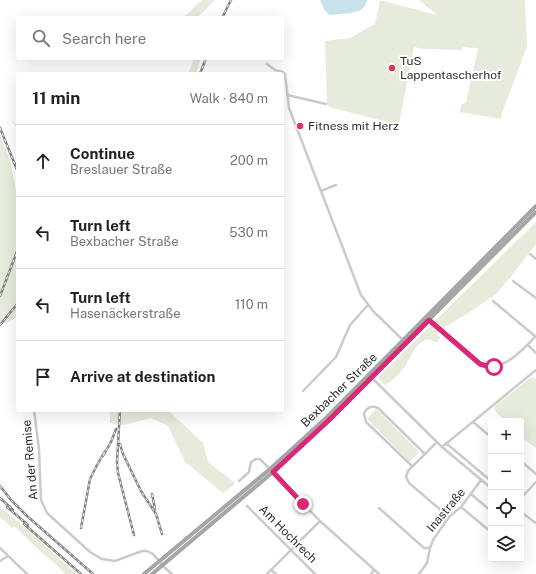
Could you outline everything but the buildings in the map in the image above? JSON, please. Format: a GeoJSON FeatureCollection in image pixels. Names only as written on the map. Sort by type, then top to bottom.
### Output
{"type":"FeatureCollection","features":[{"type":"Feature","properties":{"kind":"main road","name":"Bexbacher Straße"},"geometry":{"type":"LineString","coordinates":[[144,574],[161,563],[271,470],[370,377],[536,206]]}},
{"type":"Feature","properties":{"kind":"main road","name":"Bexbacher Straße"},"geometry":{"type":"LineString","coordinates":[[405,342],[418,332],[428,318],[536,212]]}},
{"type":"Feature","properties":{"kind":"main road","name":"Bexbacher Straße"},"geometry":{"type":"LineString","coordinates":[[152,574],[161,563]]}},
{"type":"Feature","properties":{"kind":"street"},"geometry":{"type":"LineString","coordinates":[[267,64],[275,70],[281,72]]}},
{"type":"Feature","properties":{"kind":"street"},"geometry":{"type":"LineString","coordinates":[[284,73],[289,108],[358,288],[368,305],[405,342]]}},
{"type":"Feature","properties":{"kind":"street"},"geometry":{"type":"LineString","coordinates":[[287,95],[326,104]]}},
{"type":"Feature","properties":{"kind":"street"},"geometry":{"type":"LineString","coordinates":[[321,191],[336,185]]}},
{"type":"Feature","properties":{"kind":"street"},"geometry":{"type":"LineString","coordinates":[[530,254],[536,259]]}},
{"type":"Feature","properties":{"kind":"street"},"geometry":{"type":"LineString","coordinates":[[513,281],[536,298]]}},
{"type":"Feature","properties":{"kind":"street"},"geometry":{"type":"LineString","coordinates":[[428,318],[480,364],[490,367],[498,366],[514,356],[536,337],[493,301]]}},
{"type":"Feature","properties":{"kind":"street"},"geometry":{"type":"LineString","coordinates":[[303,391],[336,357],[350,326],[368,305]]}},
{"type":"Feature","properties":{"kind":"street"},"geometry":{"type":"LineString","coordinates":[[528,345],[536,353]]}},
{"type":"Feature","properties":{"kind":"street"},"geometry":{"type":"LineString","coordinates":[[442,447],[536,370]]}},
{"type":"Feature","properties":{"kind":"street"},"geometry":{"type":"LineString","coordinates":[[370,377],[442,447],[488,486]]}},
{"type":"Feature","properties":{"kind":"street"},"geometry":{"type":"LineString","coordinates":[[412,466],[366,422],[364,414],[368,408],[378,408],[425,454]]}},
{"type":"Feature","properties":{"kind":"street","name":"An der Remise"},"geometry":{"type":"LineString","coordinates":[[34,412],[39,449],[42,500],[47,513],[90,552],[102,559],[115,561],[137,552],[145,551],[150,552],[161,563]]}},
{"type":"Feature","properties":{"kind":"street"},"geometry":{"type":"LineString","coordinates":[[473,422],[488,434]]}},
{"type":"Feature","properties":{"kind":"street"},"geometry":{"type":"LineString","coordinates":[[437,442],[412,466],[406,474],[407,480],[449,517]]}},
{"type":"Feature","properties":{"kind":"street"},"geometry":{"type":"LineString","coordinates":[[446,443],[488,478]]}},
{"type":"Feature","properties":{"kind":"street"},"geometry":{"type":"LineString","coordinates":[[239,482],[249,472],[251,462],[256,459],[260,459],[320,521],[379,574]]}},
{"type":"Feature","properties":{"kind":"street"},"geometry":{"type":"LineString","coordinates":[[524,464],[536,474]]}},
{"type":"Feature","properties":{"kind":"street","name":"Inastraße"},"geometry":{"type":"LineString","coordinates":[[419,574],[427,563],[433,540],[449,517],[461,507],[481,480]]}},
{"type":"Feature","properties":{"kind":"street"},"geometry":{"type":"LineString","coordinates":[[524,495],[536,482]]}},
{"type":"Feature","properties":{"kind":"street"},"geometry":{"type":"LineString","coordinates":[[471,494],[488,508]]}},
{"type":"Feature","properties":{"kind":"street","name":"Am Hochrech"},"geometry":{"type":"LineString","coordinates":[[247,506],[315,574]]}},
{"type":"Feature","properties":{"kind":"street"},"geometry":{"type":"LineString","coordinates":[[461,507],[488,530]]}},
{"type":"Feature","properties":{"kind":"street"},"geometry":{"type":"LineString","coordinates":[[379,508],[424,548],[430,548]]}},
{"type":"Feature","properties":{"kind":"street"},"geometry":{"type":"LineString","coordinates":[[524,514],[536,523]]}},
{"type":"Feature","properties":{"kind":"street"},"geometry":{"type":"LineString","coordinates":[[267,574],[320,521]]}},
{"type":"Feature","properties":{"kind":"street"},"geometry":{"type":"LineString","coordinates":[[0,548],[27,574]]}},
{"type":"Feature","properties":{"kind":"street"},"geometry":{"type":"LineString","coordinates":[[0,561],[8,556]]}},
{"type":"Feature","properties":{"kind":"street"},"geometry":{"type":"LineString","coordinates":[[161,563],[172,574]]}},
{"type":"Feature","properties":{"kind":"street"},"geometry":{"type":"LineString","coordinates":[[271,570],[276,574]]}},
{"type":"Feature","properties":{"kind":"street"},"geometry":{"type":"LineString","coordinates":[[371,574],[374,570]]}},
{"type":"Feature","properties":{"kind":"shaded area"},"geometry":{"type":"Polygon","coordinates":[[[202,0],[215,0],[199,16],[185,16],[202,0]]]}},
{"type":"Feature","properties":{"kind":"shaded area"},"geometry":{"type":"Polygon","coordinates":[[[380,0],[437,15],[419,0],[525,0],[527,46],[501,119],[460,112],[461,105],[466,102],[478,49],[463,47],[462,50],[423,49],[414,47],[400,119],[399,122],[395,124],[329,107],[327,103],[325,41],[350,38],[375,24],[380,0]]]}},
{"type":"Feature","properties":{"kind":"shaded area"},"geometry":{"type":"Polygon","coordinates":[[[193,60],[200,60],[197,72],[189,72],[193,60]]]}},
{"type":"Feature","properties":{"kind":"shaded area"},"geometry":{"type":"Polygon","coordinates":[[[0,135],[10,160],[16,190],[16,317],[6,324],[0,321],[0,135]]]}},
{"type":"Feature","properties":{"kind":"shaded area"},"geometry":{"type":"Polygon","coordinates":[[[536,222],[536,244],[496,294],[467,314],[441,329],[437,333],[440,338],[438,342],[428,339],[420,343],[402,371],[385,385],[379,379],[379,376],[536,222]]]}},
{"type":"Feature","properties":{"kind":"shaded area"},"geometry":{"type":"Polygon","coordinates":[[[533,377],[536,379],[536,448],[524,439],[524,418],[502,418],[495,411],[494,407],[533,377]]]}},
{"type":"Feature","properties":{"kind":"shaded area"},"geometry":{"type":"Polygon","coordinates":[[[376,409],[419,452],[410,462],[367,419],[376,409]]]}},
{"type":"Feature","properties":{"kind":"shaded area"},"geometry":{"type":"Polygon","coordinates":[[[110,412],[170,412],[203,443],[208,462],[234,482],[234,485],[223,493],[185,462],[168,426],[151,418],[124,425],[110,423],[110,412]]]}},
{"type":"Feature","properties":{"kind":"shaded area"},"geometry":{"type":"Polygon","coordinates":[[[0,506],[77,574],[65,574],[14,526],[12,528],[0,517],[0,506]]]}},
{"type":"Feature","properties":{"kind":"water"},"geometry":{"type":"Polygon","coordinates":[[[320,0],[367,0],[362,9],[358,11],[346,14],[330,15],[325,11],[320,0]]]}},
{"type":"Feature","properties":{"kind":"waterway"},"geometry":{"type":"LineString","coordinates":[[13,122],[16,126]]}},
{"type":"Feature","properties":{"kind":"railway"},"geometry":{"type":"LineString","coordinates":[[223,16],[231,0]]}},
{"type":"Feature","properties":{"kind":"railway"},"geometry":{"type":"LineString","coordinates":[[201,72],[205,60]]}},
{"type":"Feature","properties":{"kind":"railway"},"geometry":{"type":"LineString","coordinates":[[0,128],[16,167]]}},
{"type":"Feature","properties":{"kind":"railway"},"geometry":{"type":"LineString","coordinates":[[0,296],[16,254]]}},
{"type":"Feature","properties":{"kind":"railway"},"geometry":{"type":"LineString","coordinates":[[0,325],[16,305]]}},
{"type":"Feature","properties":{"kind":"railway"},"geometry":{"type":"LineString","coordinates":[[120,412],[117,462],[118,473],[134,535]]}},
{"type":"Feature","properties":{"kind":"railway"},"geometry":{"type":"LineString","coordinates":[[103,456],[116,429]]}},
{"type":"Feature","properties":{"kind":"railway"},"geometry":{"type":"LineString","coordinates":[[120,444],[123,454],[141,491],[156,514],[162,534]]}},
{"type":"Feature","properties":{"kind":"railway"},"geometry":{"type":"LineString","coordinates":[[81,528],[90,479],[105,451]]}},
{"type":"Feature","properties":{"kind":"railway"},"geometry":{"type":"LineString","coordinates":[[0,486],[27,516],[93,574]]}},
{"type":"Feature","properties":{"kind":"railway"},"geometry":{"type":"LineString","coordinates":[[152,494],[155,509]]}},
{"type":"Feature","properties":{"kind":"railway"},"geometry":{"type":"LineString","coordinates":[[0,498],[13,510]]}},
{"type":"Feature","properties":{"kind":"railway"},"geometry":{"type":"LineString","coordinates":[[7,507],[28,525]]}},
{"type":"Feature","properties":{"kind":"railway"},"geometry":{"type":"LineString","coordinates":[[24,524],[81,574]]}},
{"type":"Feature","properties":{"kind":"place","name":"TuS Lappentascherhof"},"geometry":{"type":"Point","coordinates":[392,68]}},
{"type":"Feature","properties":{"kind":"place","name":"Fitness mit Herz"},"geometry":{"type":"Point","coordinates":[300,126]}},
{"type":"Feature","properties":{"kind":"route"},"geometry":{"type":"LineString","coordinates":[[303,504],[273,472],[362,388],[429,320],[480,364],[494,367]]}}]}
